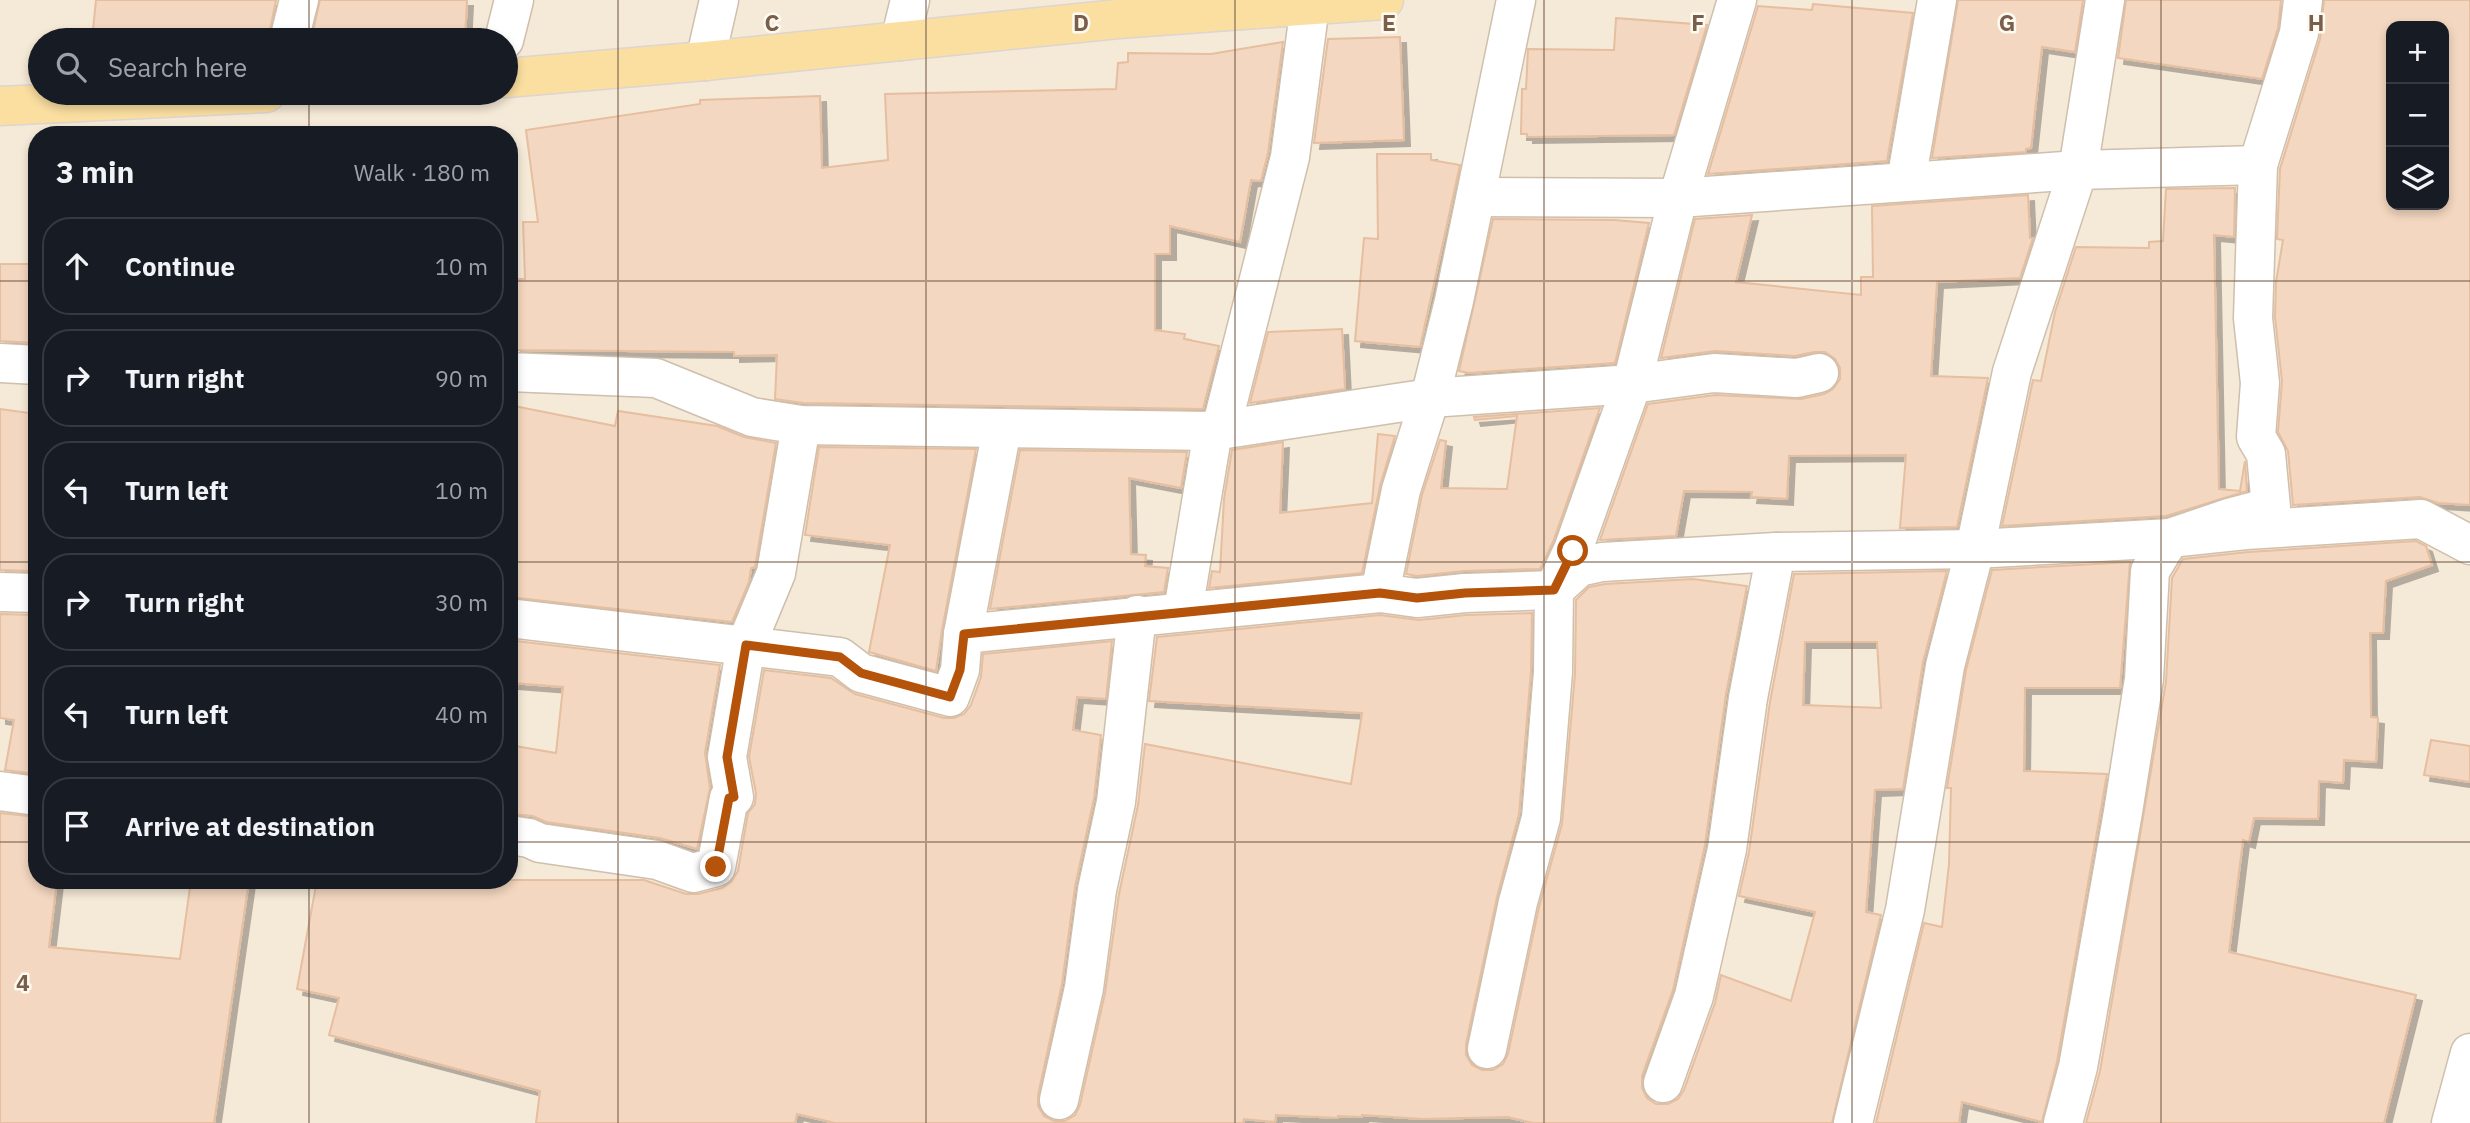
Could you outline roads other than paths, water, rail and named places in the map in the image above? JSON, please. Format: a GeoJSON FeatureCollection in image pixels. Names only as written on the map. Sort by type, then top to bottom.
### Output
{"type":"FeatureCollection","features":[{"type":"Feature","properties":{"kind":"main road"},"geometry":{"type":"LineString","coordinates":[[518,77],[900,41],[1120,9],[1310,5],[1384,0]]}},
{"type":"Feature","properties":{"kind":"main road"},"geometry":{"type":"LineString","coordinates":[[0,106],[28,105]]}},
{"type":"Feature","properties":{"kind":"street"},"geometry":{"type":"LineString","coordinates":[[292,28],[299,0]]}},
{"type":"Feature","properties":{"kind":"street"},"geometry":{"type":"LineString","coordinates":[[507,28],[514,0]]}},
{"type":"Feature","properties":{"kind":"street"},"geometry":{"type":"LineString","coordinates":[[705,61],[719,0]]}},
{"type":"Feature","properties":{"kind":"street"},"geometry":{"type":"LineString","coordinates":[[900,41],[910,0]]}},
{"type":"Feature","properties":{"kind":"street"},"geometry":{"type":"LineString","coordinates":[[1380,593],[1401,490],[1430,398],[1476,197],[1516,0]]}},
{"type":"Feature","properties":{"kind":"street"},"geometry":{"type":"LineString","coordinates":[[1487,1049],[1518,902],[1541,818],[1553,672],[1554,590],[1573,551],[1632,384],[1678,198],[1737,0]]}},
{"type":"Feature","properties":{"kind":"street"},"geometry":{"type":"LineString","coordinates":[[1906,182],[1937,0]]}},
{"type":"Feature","properties":{"kind":"street"},"geometry":{"type":"LineString","coordinates":[[1853,1123],[1905,910],[1945,666],[1975,549],[2012,372],[2078,170],[2105,0]]}},
{"type":"Feature","properties":{"kind":"street"},"geometry":{"type":"LineString","coordinates":[[2063,1123],[2078,1067],[2132,759],[2144,679],[2150,572],[2171,538],[2229,518],[2272,507],[2266,454],[2256,437],[2260,383],[2253,318],[2258,164],[2299,33],[2303,0]]}},
{"type":"Feature","properties":{"kind":"street"},"geometry":{"type":"LineString","coordinates":[[1183,611],[1213,431],[1223,421],[1290,157],[1310,5]]}},
{"type":"Feature","properties":{"kind":"street"},"geometry":{"type":"LineString","coordinates":[[1476,197],[1678,198],[2078,170],[2258,164]]}},
{"type":"Feature","properties":{"kind":"street"},"geometry":{"type":"LineString","coordinates":[[0,363],[28,365]]}},
{"type":"Feature","properties":{"kind":"street"},"geometry":{"type":"LineString","coordinates":[[518,372],[656,378],[752,417],[801,425],[1213,431],[1430,398],[1632,384],[1714,373],[1797,378],[1819,373]]}},
{"type":"Feature","properties":{"kind":"street"},"geometry":{"type":"LineString","coordinates":[[518,836],[540,844],[657,860],[693,873],[716,867],[729,798],[734,797],[727,757],[746,645],[776,573],[801,425]]}},
{"type":"Feature","properties":{"kind":"street"},"geometry":{"type":"LineString","coordinates":[[518,619],[840,657],[861,673],[950,697],[960,670],[964,634],[1002,429]]}},
{"type":"Feature","properties":{"kind":"street"},"geometry":{"type":"LineString","coordinates":[[964,634],[1380,593],[1417,598],[1465,593],[1554,590],[1579,567],[1602,562],[1776,552],[1975,549],[2171,538],[2246,530],[2421,519],[2470,545]]}},
{"type":"Feature","properties":{"kind":"street"},"geometry":{"type":"LineString","coordinates":[[1663,1083],[1694,996],[1727,849],[1748,698],[1776,552]]}},
{"type":"Feature","properties":{"kind":"street"},"geometry":{"type":"LineString","coordinates":[[0,592],[28,593]]}},
{"type":"Feature","properties":{"kind":"street"},"geometry":{"type":"LineString","coordinates":[[1059,1100],[1084,988],[1097,890],[1116,803],[1137,615]]}},
{"type":"Feature","properties":{"kind":"street"},"geometry":{"type":"LineString","coordinates":[[0,791],[28,795]]}},
{"type":"Feature","properties":{"kind":"street"},"geometry":{"type":"LineString","coordinates":[[2451,1123],[2470,1053]]}}]}
